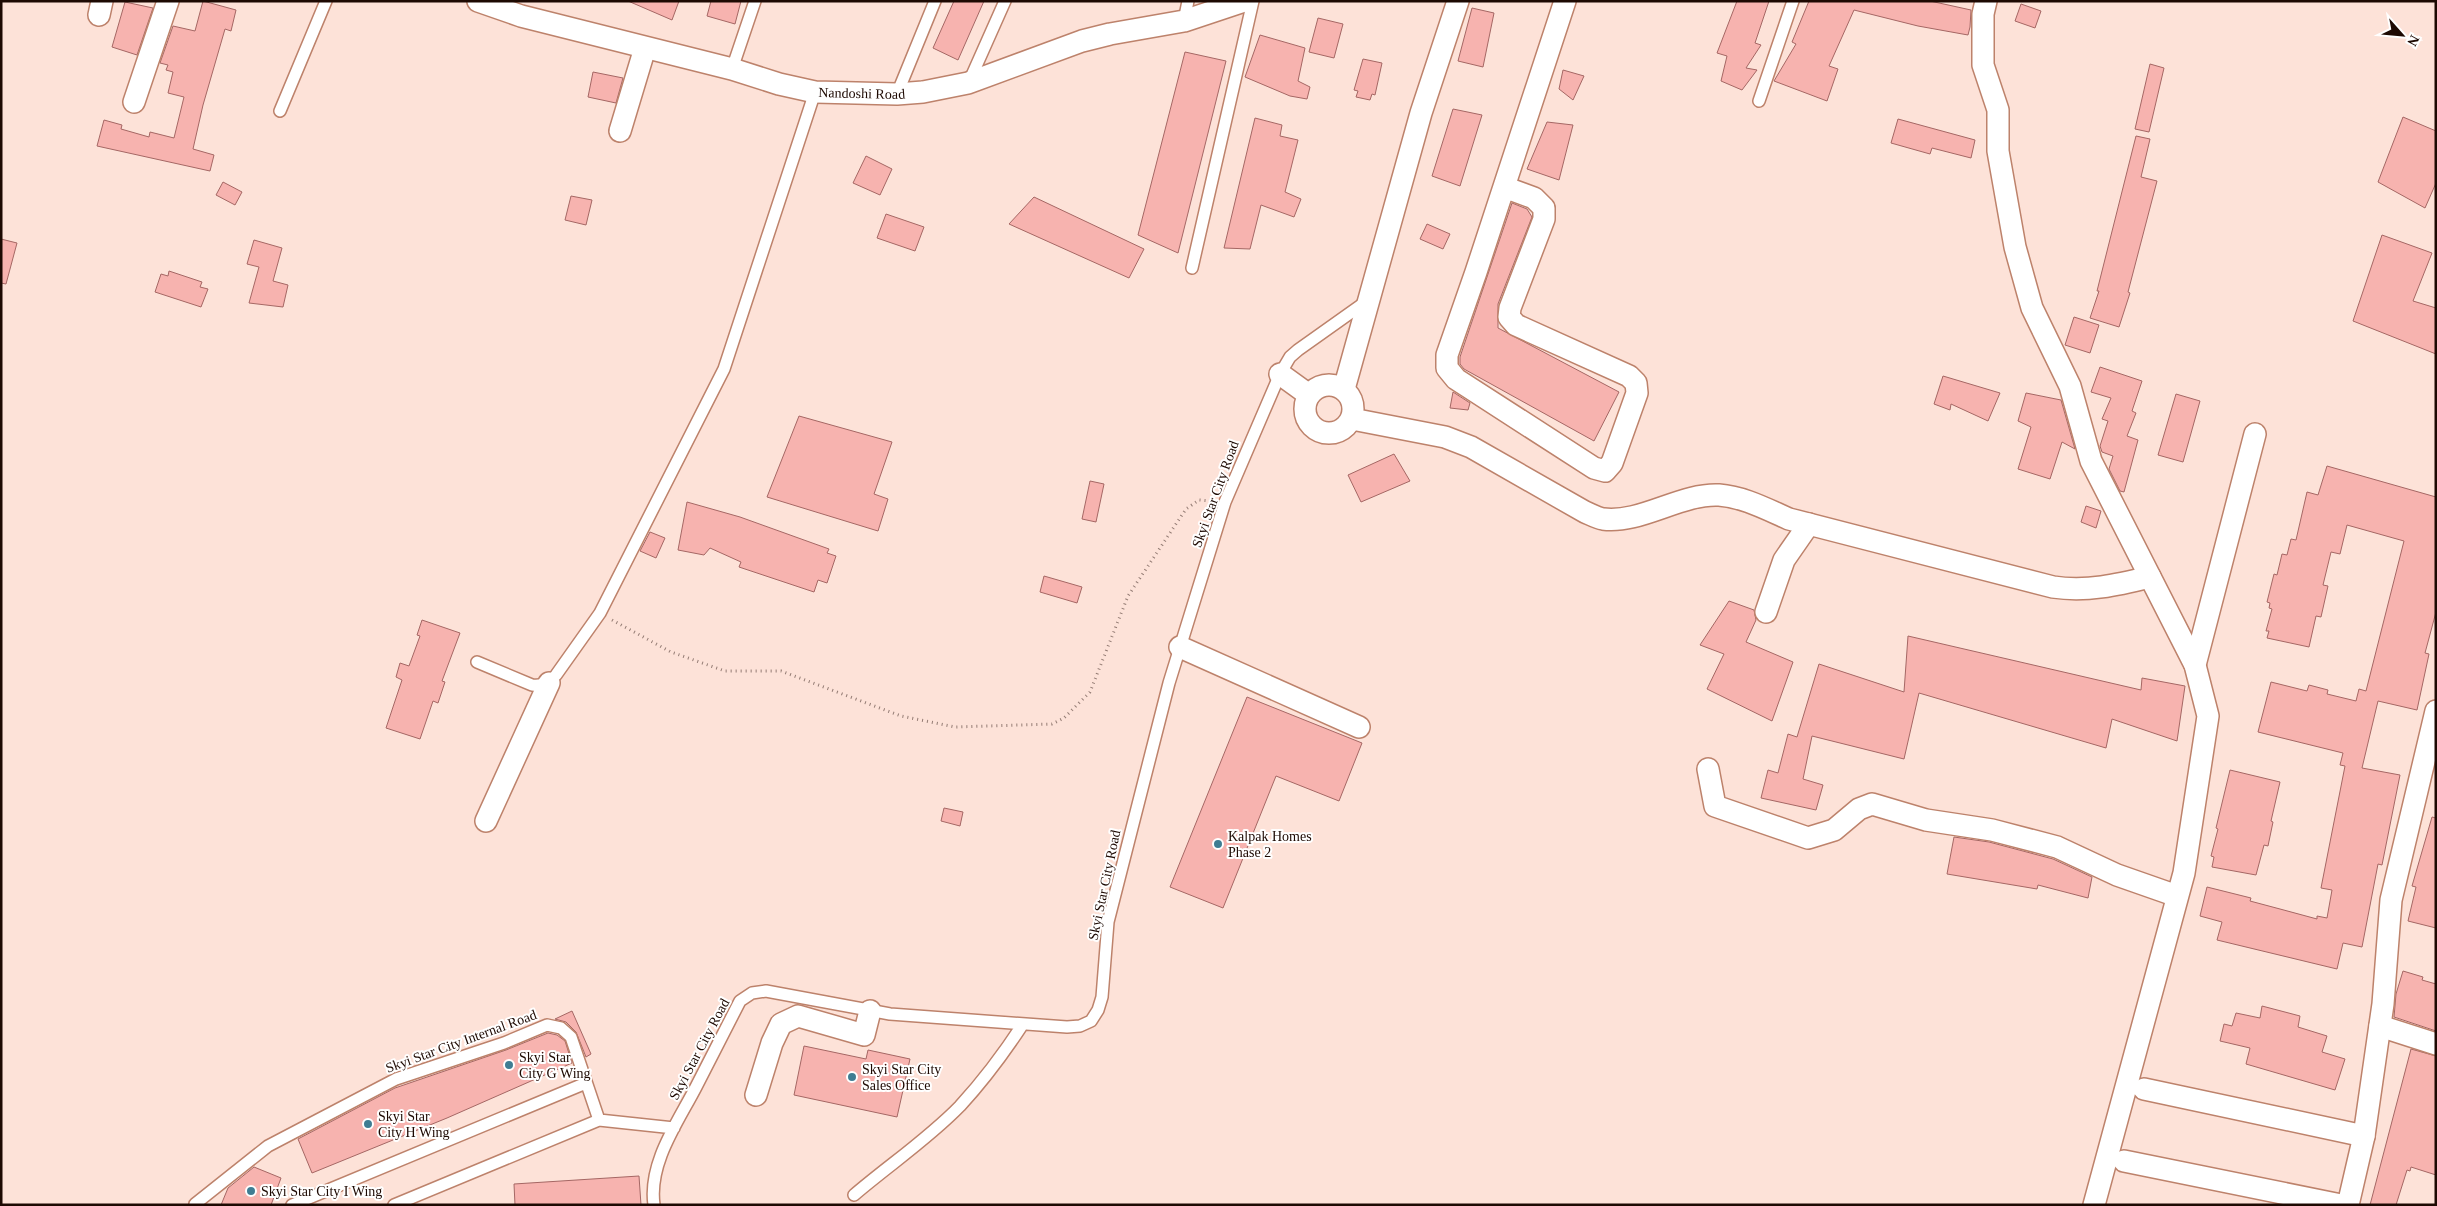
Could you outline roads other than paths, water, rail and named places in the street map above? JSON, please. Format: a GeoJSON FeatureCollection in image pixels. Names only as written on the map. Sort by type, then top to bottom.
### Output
{"type":"FeatureCollection","features":[{"type":"Feature","properties":{"kind":"street"},"geometry":{"type":"LineString","coordinates":[[134,102],[168,1]]}},
{"type":"Feature","properties":{"kind":"street","name":"Nandoshi Road"},"geometry":{"type":"LineString","coordinates":[[478,1],[521,16],[815,92],[898,94],[923,92],[968,83],[1082,42],[1186,11],[1244,1]]}},
{"type":"Feature","properties":{"kind":"street"},"geometry":{"type":"LineString","coordinates":[[1344,389],[1421,113],[1458,1]]}},
{"type":"Feature","properties":{"kind":"street"},"geometry":{"type":"LineString","coordinates":[[1504,187],[1534,198],[1544,208],[1544,220],[1510,308],[1509,317],[1516,325],[1629,376],[1636,384],[1637,393],[1612,463],[1605,471],[1594,468],[1456,379],[1447,368],[1447,355],[1565,1]]}},
{"type":"Feature","properties":{"kind":"street"},"geometry":{"type":"LineString","coordinates":[[1986,1],[1983,65],[1998,110],[1998,151],[2015,247],[2032,308],[2070,386],[2092,461],[2195,665],[2208,716],[2193,824],[2177,896],[2094,1205]]}},
{"type":"Feature","properties":{"kind":"street"},"geometry":{"type":"LineString","coordinates":[[620,131],[645,48]]}},
{"type":"Feature","properties":{"kind":"street"},"geometry":{"type":"LineString","coordinates":[[1280,374],[1309,395]]}},
{"type":"Feature","properties":{"kind":"street"},"geometry":{"type":"LineString","coordinates":[[1329,384],[1344,389],[1353,403],[1352,419],[1340,431],[1332,433],[1316,430],[1306,418],[1306,402],[1309,395],[1315,389],[1329,384]]}},
{"type":"Feature","properties":{"kind":"street"},"geometry":{"type":"LineString","coordinates":[[1352,419],[1445,436],[1471,447],[1585,512],[1601,519],[1628,517],[1698,497],[1718,495],[1751,502],[1788,519],[2053,587],[2069,589],[2098,588],[2150,577]]}},
{"type":"Feature","properties":{"kind":"street"},"geometry":{"type":"LineString","coordinates":[[2195,665],[2255,434]]}},
{"type":"Feature","properties":{"kind":"street"},"geometry":{"type":"LineString","coordinates":[[1766,612],[1784,560],[1809,524]]}},
{"type":"Feature","properties":{"kind":"street"},"geometry":{"type":"LineString","coordinates":[[1180,647],[1359,727]]}},
{"type":"Feature","properties":{"kind":"street"},"geometry":{"type":"LineString","coordinates":[[486,821],[549,683]]}},
{"type":"Feature","properties":{"kind":"street"},"geometry":{"type":"LineString","coordinates":[[2348,1205],[2364,1136],[2380,1026],[2391,900],[2436,711]]}},
{"type":"Feature","properties":{"kind":"street"},"geometry":{"type":"LineString","coordinates":[[1708,769],[1716,806],[1808,838],[1834,830],[1859,809],[1872,804],[1926,820],[1992,830],[2058,847],[2117,875],[2177,896]]}},
{"type":"Feature","properties":{"kind":"street"},"geometry":{"type":"LineString","coordinates":[[756,1094],[772,1043],[781,1024],[798,1016],[864,1035],[870,1011]]}},
{"type":"Feature","properties":{"kind":"street"},"geometry":{"type":"LineString","coordinates":[[2380,1026],[2436,1044]]}},
{"type":"Feature","properties":{"kind":"street"},"geometry":{"type":"LineString","coordinates":[[2144,1088],[2364,1136]]}},
{"type":"Feature","properties":{"kind":"street"},"geometry":{"type":"LineString","coordinates":[[2124,1161],[2341,1205]]}},
{"type":"Feature","properties":{"kind":"lane"},"geometry":{"type":"LineString","coordinates":[[280,111],[326,1]]}},
{"type":"Feature","properties":{"kind":"lane"},"geometry":{"type":"LineString","coordinates":[[732,69],[755,1]]}},
{"type":"Feature","properties":{"kind":"lane"},"geometry":{"type":"LineString","coordinates":[[898,94],[936,1]]}},
{"type":"Feature","properties":{"kind":"lane"},"geometry":{"type":"LineString","coordinates":[[968,83],[1005,1]]}},
{"type":"Feature","properties":{"kind":"lane"},"geometry":{"type":"LineString","coordinates":[[1192,268],[1253,1]]}},
{"type":"Feature","properties":{"kind":"lane"},"geometry":{"type":"LineString","coordinates":[[1760,101],[1794,1]]}},
{"type":"Feature","properties":{"kind":"lane"},"geometry":{"type":"LineString","coordinates":[[476,662],[532,685],[541,686],[549,683],[600,613],[724,369],[815,92]]}},
{"type":"Feature","properties":{"kind":"lane","name":"Skyi Star City Road"},"geometry":{"type":"LineString","coordinates":[[654,1205],[653,1196],[656,1172],[674,1128],[740,1001],[752,993],[766,991],[870,1011],[916,1017],[1080,1026],[1091,1021],[1098,1010],[1102,997],[1108,922],[1146,768],[1180,647],[1225,502],[1280,374],[1290,357],[1369,300]]}},
{"type":"Feature","properties":{"kind":"lane"},"geometry":{"type":"LineString","coordinates":[[854,1195],[910,1150],[959,1106],[998,1062],[1023,1024]]}},
{"type":"Feature","properties":{"kind":"lane","name":"Skyi Star City Internal Road"},"geometry":{"type":"LineString","coordinates":[[195,1204],[268,1146],[396,1079],[504,1043],[547,1025],[561,1028],[571,1037],[599,1120]]}},
{"type":"Feature","properties":{"kind":"lane"},"geometry":{"type":"LineString","coordinates":[[292,1205],[586,1082]]}},
{"type":"Feature","properties":{"kind":"lane"},"geometry":{"type":"LineString","coordinates":[[394,1205],[599,1120],[674,1128]]}},
{"type":"Feature","properties":{"kind":"place","name":"Kalpak Homes Phase 2"},"geometry":{"type":"Point","coordinates":[1218,844]}},
{"type":"Feature","properties":{"kind":"place","name":"Skyi Star City G Wing"},"geometry":{"type":"Point","coordinates":[509,1065]}},
{"type":"Feature","properties":{"kind":"place","name":"Skyi Star City Sales Office"},"geometry":{"type":"Point","coordinates":[852,1077]}},
{"type":"Feature","properties":{"kind":"place","name":"Skyi Star City H Wing"},"geometry":{"type":"Point","coordinates":[368,1124]}},
{"type":"Feature","properties":{"kind":"place","name":"Skyi Star City I Wing"},"geometry":{"type":"Point","coordinates":[251,1191]}}]}
